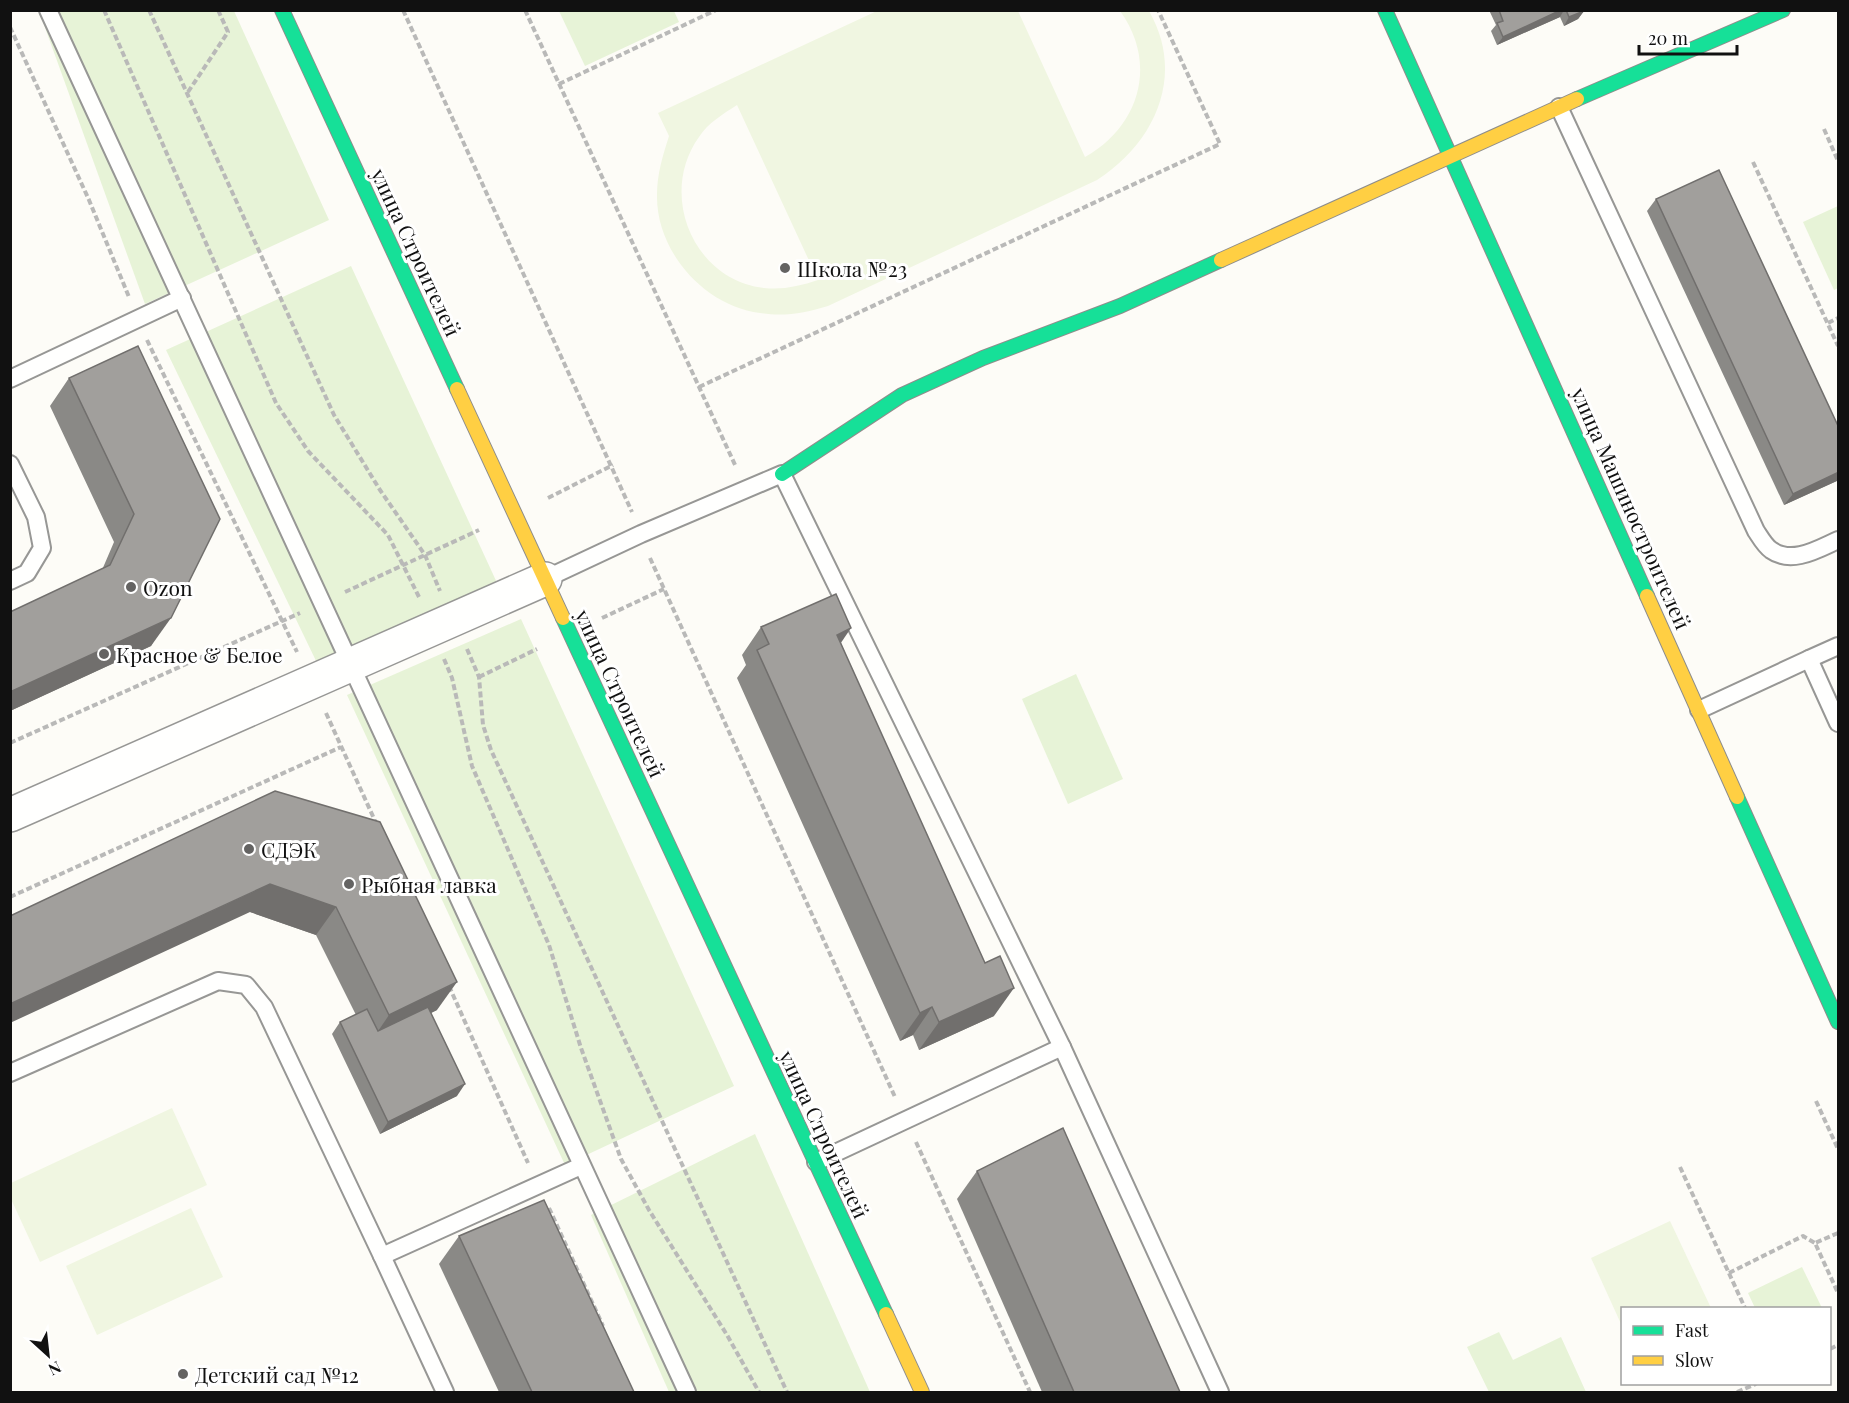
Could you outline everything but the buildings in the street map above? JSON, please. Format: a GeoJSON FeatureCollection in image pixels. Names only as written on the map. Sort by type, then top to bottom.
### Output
{"type":"FeatureCollection","features":[{"type":"Feature","properties":{"kind":"street","name":"улица Строителей"},"geometry":{"type":"LineString","coordinates":[[282,10],[922,1392]]}},
{"type":"Feature","properties":{"kind":"street","name":"улица Машиностроителей"},"geometry":{"type":"LineString","coordinates":[[1385,10],[1839,1022]]}},
{"type":"Feature","properties":{"kind":"street"},"geometry":{"type":"LineString","coordinates":[[782,474],[902,395],[983,358],[1120,306],[1450,154],[1783,10]]}},
{"type":"Feature","properties":{"kind":"street"},"geometry":{"type":"LineString","coordinates":[[10,815],[350,664],[438,614],[545,579]]}},
{"type":"Feature","properties":{"kind":"lane"},"geometry":{"type":"LineString","coordinates":[[48,10],[687,1392]]}},
{"type":"Feature","properties":{"kind":"lane"},"geometry":{"type":"LineString","coordinates":[[1559,107],[1756,531],[1771,550],[1790,557],[1810,553],[1839,540]]}},
{"type":"Feature","properties":{"kind":"lane"},"geometry":{"type":"LineString","coordinates":[[10,379],[182,298]]}},
{"type":"Feature","properties":{"kind":"lane"},"geometry":{"type":"LineString","coordinates":[[10,464],[36,518],[42,548],[27,573],[10,581]]}},
{"type":"Feature","properties":{"kind":"lane"},"geometry":{"type":"LineString","coordinates":[[545,579],[641,534],[782,474],[1062,1047],[1220,1392]]}},
{"type":"Feature","properties":{"kind":"lane"},"geometry":{"type":"LineString","coordinates":[[1699,710],[1839,646]]}},
{"type":"Feature","properties":{"kind":"lane"},"geometry":{"type":"LineString","coordinates":[[1809,659],[1839,723]]}},
{"type":"Feature","properties":{"kind":"lane"},"geometry":{"type":"LineString","coordinates":[[10,1073],[218,981],[246,985],[264,1007],[445,1392]]}},
{"type":"Feature","properties":{"kind":"lane"},"geometry":{"type":"LineString","coordinates":[[816,1162],[1062,1047]]}},
{"type":"Feature","properties":{"kind":"lane"},"geometry":{"type":"LineString","coordinates":[[382,1256],[581,1166]]}},
{"type":"Feature","properties":{"kind":"path"},"geometry":{"type":"LineString","coordinates":[[105,10],[276,403],[308,451],[388,535],[403,565],[438,614]]}},
{"type":"Feature","properties":{"kind":"path"},"geometry":{"type":"LineString","coordinates":[[149,10],[334,415],[380,490],[425,555],[472,766],[549,945],[581,1048],[621,1159],[660,1230],[727,1335],[759,1392]]}},
{"type":"Feature","properties":{"kind":"path"},"geometry":{"type":"LineString","coordinates":[[187,93],[228,32],[218,10]]}},
{"type":"Feature","properties":{"kind":"path"},"geometry":{"type":"LineString","coordinates":[[403,10],[613,465],[664,589],[1030,1392]]}},
{"type":"Feature","properties":{"kind":"path"},"geometry":{"type":"LineString","coordinates":[[525,10],[746,490]]}},
{"type":"Feature","properties":{"kind":"path"},"geometry":{"type":"LineString","coordinates":[[559,84],[716,10]]}},
{"type":"Feature","properties":{"kind":"path"},"geometry":{"type":"LineString","coordinates":[[699,387],[1220,144],[1158,10]]}},
{"type":"Feature","properties":{"kind":"path"},"geometry":{"type":"LineString","coordinates":[[10,27],[89,200],[138,319],[297,653]]}},
{"type":"Feature","properties":{"kind":"path"},"geometry":{"type":"LineString","coordinates":[[1824,129],[1839,161]]}},
{"type":"Feature","properties":{"kind":"path"},"geometry":{"type":"LineString","coordinates":[[1753,162],[1839,346]]}},
{"type":"Feature","properties":{"kind":"path"},"geometry":{"type":"LineString","coordinates":[[1828,323],[1839,318]]}},
{"type":"Feature","properties":{"kind":"path"},"geometry":{"type":"LineString","coordinates":[[548,498],[613,465]]}},
{"type":"Feature","properties":{"kind":"path"},"geometry":{"type":"LineString","coordinates":[[10,743],[479,530]]}},
{"type":"Feature","properties":{"kind":"path"},"geometry":{"type":"LineString","coordinates":[[602,618],[664,589]]}},
{"type":"Feature","properties":{"kind":"path"},"geometry":{"type":"LineString","coordinates":[[465,645],[479,677],[483,725],[491,750],[787,1392]]}},
{"type":"Feature","properties":{"kind":"path"},"geometry":{"type":"LineString","coordinates":[[479,677],[537,649]]}},
{"type":"Feature","properties":{"kind":"path"},"geometry":{"type":"LineString","coordinates":[[321,703],[380,832]]}},
{"type":"Feature","properties":{"kind":"path"},"geometry":{"type":"LineString","coordinates":[[10,897],[341,747]]}},
{"type":"Feature","properties":{"kind":"path"},"geometry":{"type":"LineString","coordinates":[[447,982],[605,1330]]}},
{"type":"Feature","properties":{"kind":"path"},"geometry":{"type":"LineString","coordinates":[[1816,1101],[1839,1149]]}},
{"type":"Feature","properties":{"kind":"path"},"geometry":{"type":"LineString","coordinates":[[1680,1167],[1745,1307]]}},
{"type":"Feature","properties":{"kind":"path"},"geometry":{"type":"LineString","coordinates":[[1815,1244],[1839,1233]]}},
{"type":"Feature","properties":{"kind":"path"},"geometry":{"type":"LineString","coordinates":[[1729,1273],[1803,1236],[1815,1244],[1839,1293]]}},
{"type":"Feature","properties":{"kind":"path"},"geometry":{"type":"LineString","coordinates":[[1737,1392],[1752,1385]]}},
{"type":"Feature","properties":{"kind":"green space"},"geometry":{"type":"Polygon","coordinates":[[[879,10],[1018,11],[1085,157],[1104,144],[1119,128],[1130,111],[1137,92],[1140,72],[1138,51],[1132,31],[1120,11],[1149,11],[1160,35],[1165,59],[1164,83],[1159,106],[1149,127],[1135,147],[1097,180],[828,306],[794,314],[760,313],[739,308],[720,299],[687,272],[674,255],[659,216],[658,180],[669,136],[658,113],[879,10]],[[737,105],[707,127],[687,160],[682,184],[683,208],[690,231],[701,252],[718,269],[739,282],[764,288],[778,288],[798,286],[818,280],[737,105]]]}},
{"type":"Feature","properties":{"kind":"green space"},"geometry":{"type":"Polygon","coordinates":[[[39,11],[234,11],[329,220],[145,304],[39,11]]]}},
{"type":"Feature","properties":{"kind":"green space"},"geometry":{"type":"Polygon","coordinates":[[[559,11],[674,11],[679,22],[585,66],[559,11]]]}},
{"type":"Feature","properties":{"kind":"green space"},"geometry":{"type":"Polygon","coordinates":[[[1838,206],[1838,288],[1834,290],[1803,222],[1838,206]]]}},
{"type":"Feature","properties":{"kind":"green space"},"geometry":{"type":"Polygon","coordinates":[[[351,266],[498,585],[318,665],[166,350],[351,266]]]}},
{"type":"Feature","properties":{"kind":"green space"},"geometry":{"type":"Polygon","coordinates":[[[521,619],[734,1086],[565,1165],[347,695],[521,619]]]}},
{"type":"Feature","properties":{"kind":"green space"},"geometry":{"type":"Polygon","coordinates":[[[1076,674],[1123,779],[1068,804],[1022,699],[1076,674]]]}},
{"type":"Feature","properties":{"kind":"green space"},"geometry":{"type":"Polygon","coordinates":[[[172,1108],[207,1185],[40,1262],[11,1199],[11,1183],[172,1108]]]}},
{"type":"Feature","properties":{"kind":"green space"},"geometry":{"type":"Polygon","coordinates":[[[755,1134],[870,1392],[669,1392],[591,1215],[755,1134]]]}},
{"type":"Feature","properties":{"kind":"green space"},"geometry":{"type":"Polygon","coordinates":[[[191,1208],[223,1277],[97,1335],[66,1266],[191,1208]]]}},
{"type":"Feature","properties":{"kind":"green space"},"geometry":{"type":"Polygon","coordinates":[[[1670,1221],[1711,1307],[1621,1307],[1621,1324],[1591,1258],[1670,1221]]]}},
{"type":"Feature","properties":{"kind":"green space"},"geometry":{"type":"Polygon","coordinates":[[[1802,1267],[1822,1307],[1755,1307],[1748,1293],[1802,1267]]]}},
{"type":"Feature","properties":{"kind":"green space"},"geometry":{"type":"Polygon","coordinates":[[[1499,1332],[1513,1360],[1561,1337],[1586,1392],[1489,1392],[1467,1347],[1499,1332]]]}},
{"type":"Feature","properties":{"kind":"traffic: fast"},"geometry":{"type":"LineString","coordinates":[[282,10],[457,389]]}},
{"type":"Feature","properties":{"kind":"traffic: fast"},"geometry":{"type":"LineString","coordinates":[[1385,10],[1647,596]]}},
{"type":"Feature","properties":{"kind":"traffic: fast"},"geometry":{"type":"LineString","coordinates":[[1577,99],[1783,10]]}},
{"type":"Feature","properties":{"kind":"traffic: fast"},"geometry":{"type":"LineString","coordinates":[[782,474],[902,395],[983,358],[1120,306],[1221,260]]}},
{"type":"Feature","properties":{"kind":"traffic: fast"},"geometry":{"type":"LineString","coordinates":[[563,618],[886,1314]]}},
{"type":"Feature","properties":{"kind":"traffic: fast"},"geometry":{"type":"LineString","coordinates":[[1737,797],[1838,1022]]}},
{"type":"Feature","properties":{"kind":"traffic: slow"},"geometry":{"type":"LineString","coordinates":[[1221,260],[1577,99]]}},
{"type":"Feature","properties":{"kind":"traffic: slow"},"geometry":{"type":"LineString","coordinates":[[457,389],[563,618]]}},
{"type":"Feature","properties":{"kind":"traffic: slow"},"geometry":{"type":"LineString","coordinates":[[1647,596],[1737,797]]}},
{"type":"Feature","properties":{"kind":"traffic: slow"},"geometry":{"type":"LineString","coordinates":[[886,1314],[922,1392]]}},
{"type":"Feature","properties":{"kind":"place","name":"Школа №23"},"geometry":{"type":"Point","coordinates":[785,268]}},
{"type":"Feature","properties":{"kind":"place","name":"Ozon"},"geometry":{"type":"Point","coordinates":[131,587]}},
{"type":"Feature","properties":{"kind":"place","name":"Красное & Белое"},"geometry":{"type":"Point","coordinates":[104,654]}},
{"type":"Feature","properties":{"kind":"place","name":"СДЭК"},"geometry":{"type":"Point","coordinates":[249,849]}},
{"type":"Feature","properties":{"kind":"place","name":"Рыбная лавка"},"geometry":{"type":"Point","coordinates":[349,884]}},
{"type":"Feature","properties":{"kind":"place","name":"Детский сад №12"},"geometry":{"type":"Point","coordinates":[183,1374]}}]}
